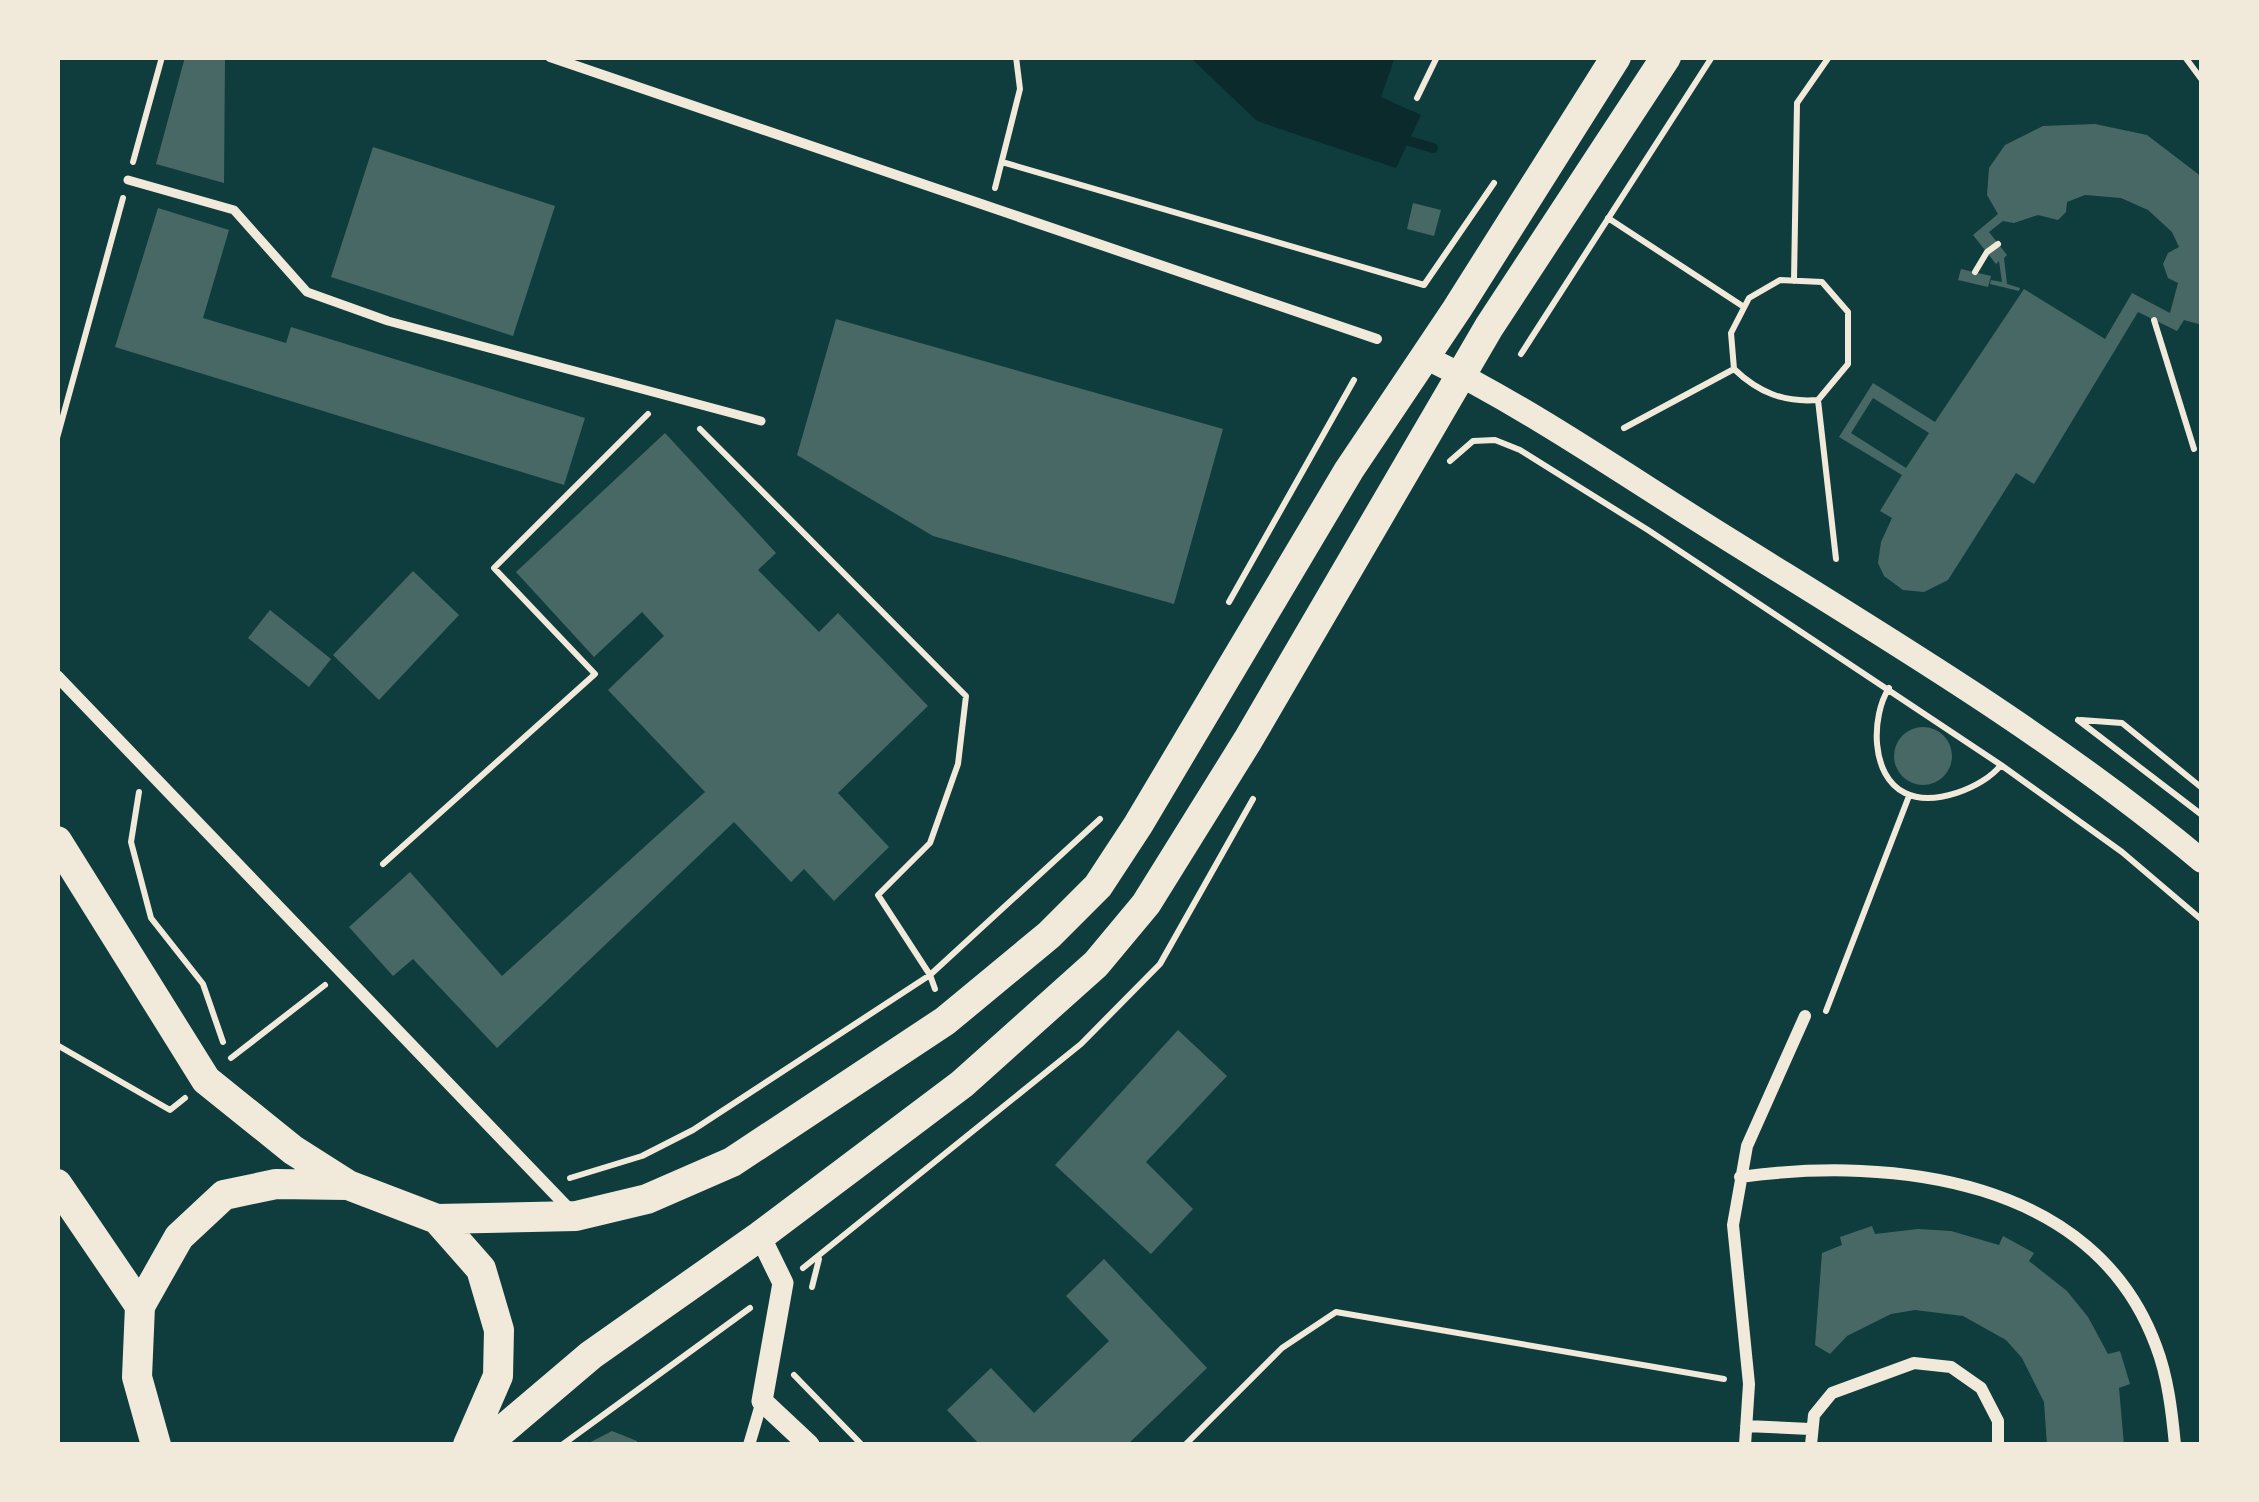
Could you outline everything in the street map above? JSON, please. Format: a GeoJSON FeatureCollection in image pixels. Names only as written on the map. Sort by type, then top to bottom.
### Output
{"type":"FeatureCollection","features":[{"type":"Feature","properties":{"kind":"main road"},"geometry":{"type":"LineString","coordinates":[[57,841],[206,1080],[293,1150],[348,1185],[437,1219],[576,1216],[647,1199],[732,1162],[945,1021],[1049,935],[1098,886],[1349,470],[1616,57]]}},
{"type":"Feature","properties":{"kind":"main road"},"geometry":{"type":"LineString","coordinates":[[485,1445],[590,1355],[760,1236],[962,1084],[1096,964],[1146,904],[1462,375],[1666,57]]}},
{"type":"Feature","properties":{"kind":"main road"},"geometry":{"type":"LineString","coordinates":[[1424,356],[1860,618],[2120,793],[2202,861]]}},
{"type":"Feature","properties":{"kind":"main road"},"geometry":{"type":"LineString","coordinates":[[57,1184],[140,1306]]}},
{"type":"Feature","properties":{"kind":"main road"},"geometry":{"type":"LineString","coordinates":[[155,1444],[137,1377],[140,1306],[179,1238],[224,1195],[276,1184],[348,1185]]}},
{"type":"Feature","properties":{"kind":"main road"},"geometry":{"type":"LineString","coordinates":[[437,1219],[482,1269],[499,1330],[498,1376],[468,1445]]}},
{"type":"Feature","properties":{"kind":"street"},"geometry":{"type":"LineString","coordinates":[[550,57],[1377,339]]}},
{"type":"Feature","properties":{"kind":"street"},"geometry":{"type":"LineString","coordinates":[[57,676],[576,1216]]}},
{"type":"Feature","properties":{"kind":"street"},"geometry":{"type":"LineString","coordinates":[[1745,1445],[1749,1384],[1732,1225],[1747,1146],[1805,1016]]}},
{"type":"Feature","properties":{"kind":"street"},"geometry":{"type":"LineString","coordinates":[[1740,1177],[1798,1169],[1865,1169],[1951,1182],[2031,1208],[2088,1245],[2127,1293],[2156,1345],[2175,1445]]}},
{"type":"Feature","properties":{"kind":"street"},"geometry":{"type":"LineString","coordinates":[[749,1445],[762,1401],[783,1283],[760,1236]]}},
{"type":"Feature","properties":{"kind":"street"},"geometry":{"type":"LineString","coordinates":[[1811,1445],[1814,1414],[1832,1393],[1893,1368],[1933,1363],[1967,1376],[1981,1388],[1997,1421],[1998,1445]]}},
{"type":"Feature","properties":{"kind":"street"},"geometry":{"type":"LineString","coordinates":[[762,1401],[809,1445]]}},
{"type":"Feature","properties":{"kind":"street"},"geometry":{"type":"LineString","coordinates":[[1746,1426],[1810,1429]]}},
{"type":"Feature","properties":{"kind":"lane"},"geometry":{"type":"LineString","coordinates":[[128,180],[234,210],[307,292],[388,321],[761,421]]}},
{"type":"Feature","properties":{"kind":"path"},"geometry":{"type":"LineString","coordinates":[[57,438],[162,57]]}},
{"type":"Feature","properties":{"kind":"path"},"geometry":{"type":"LineString","coordinates":[[991,208],[1020,88],[1016,57]]}},
{"type":"Feature","properties":{"kind":"path"},"geometry":{"type":"LineString","coordinates":[[1418,98],[1437,57]]}},
{"type":"Feature","properties":{"kind":"path"},"geometry":{"type":"LineString","coordinates":[[1522,354],[1712,57]]}},
{"type":"Feature","properties":{"kind":"path"},"geometry":{"type":"LineString","coordinates":[[1793,280],[1797,104],[1829,57]]}},
{"type":"Feature","properties":{"kind":"path"},"geometry":{"type":"LineString","coordinates":[[2185,57],[2202,80]]}},
{"type":"Feature","properties":{"kind":"path"},"geometry":{"type":"LineString","coordinates":[[1002,162],[1424,285]]}},
{"type":"Feature","properties":{"kind":"path"},"geometry":{"type":"LineString","coordinates":[[1608,218],[1744,307]]}},
{"type":"Feature","properties":{"kind":"path"},"geometry":{"type":"LineString","coordinates":[[1975,272],[1998,244]]}},
{"type":"Feature","properties":{"kind":"path"},"geometry":{"type":"LineString","coordinates":[[1780,280],[1793,280],[1822,282],[1848,312],[1848,364],[1818,400],[1796,402],[1754,388],[1734,369],[1731,333],[1749,298],[1780,280]]}},
{"type":"Feature","properties":{"kind":"path"},"geometry":{"type":"LineString","coordinates":[[2154,320],[2194,449]]}},
{"type":"Feature","properties":{"kind":"path"},"geometry":{"type":"LineString","coordinates":[[1624,428],[1734,369]]}},
{"type":"Feature","properties":{"kind":"path"},"geometry":{"type":"LineString","coordinates":[[1224,610],[1354,380]]}},
{"type":"Feature","properties":{"kind":"path"},"geometry":{"type":"LineString","coordinates":[[1818,400],[1836,559]]}},
{"type":"Feature","properties":{"kind":"path"},"geometry":{"type":"LineString","coordinates":[[383,864],[595,674],[494,568],[646,414],[663,418]]}},
{"type":"Feature","properties":{"kind":"path"},"geometry":{"type":"LineString","coordinates":[[697,426],[966,696],[958,764],[930,843],[878,895],[931,975]]}},
{"type":"Feature","properties":{"kind":"path"},"geometry":{"type":"LineString","coordinates":[[1448,462],[1473,441],[1495,440],[1520,450],[2001,765],[2122,852],[2202,920]]}},
{"type":"Feature","properties":{"kind":"path"},"geometry":{"type":"LineString","coordinates":[[1889,688],[1881,700],[1876,729],[1880,760],[1897,789],[1910,796],[1967,790],[1995,774],[2001,765]]}},
{"type":"Feature","properties":{"kind":"path"},"geometry":{"type":"LineString","coordinates":[[2202,788],[2122,723],[2078,719],[2202,815]]}},
{"type":"Feature","properties":{"kind":"path"},"geometry":{"type":"LineString","coordinates":[[140,788],[130,842],[151,919],[203,984],[230,1060]]}},
{"type":"Feature","properties":{"kind":"path"},"geometry":{"type":"LineString","coordinates":[[1821,1024],[1910,796]]}},
{"type":"Feature","properties":{"kind":"path"},"geometry":{"type":"LineString","coordinates":[[547,1184],[642,1156],[693,1130],[931,975],[1104,816]]}},
{"type":"Feature","properties":{"kind":"path"},"geometry":{"type":"LineString","coordinates":[[562,1445],[820,1256],[1081,1044],[1160,964]]}},
{"type":"Feature","properties":{"kind":"path"},"geometry":{"type":"LineString","coordinates":[[808,1302],[820,1256]]}},
{"type":"Feature","properties":{"kind":"path"},"geometry":{"type":"LineString","coordinates":[[1185,1445],[1282,1348],[1336,1312],[1749,1384]]}},
{"type":"Feature","properties":{"kind":"path"},"geometry":{"type":"LineString","coordinates":[[791,1371],[862,1445]]}},
{"type":"Feature","properties":{"kind":"water"},"geometry":{"type":"Polygon","coordinates":[[[1190,57],[1395,57],[1381,97],[1421,115],[1396,168],[1257,121],[1190,57]]]}},
{"type":"Feature","properties":{"kind":"building"},"geometry":{"type":"Polygon","coordinates":[[[185,57],[225,57],[224,183],[156,164],[185,57]]]}},
{"type":"Feature","properties":{"kind":"building"},"geometry":{"type":"Polygon","coordinates":[[[2095,124],[2147,135],[2202,177],[2202,325],[2184,320],[2177,331],[2138,312],[2034,484],[2016,473],[1948,580],[1924,592],[1903,590],[1884,576],[1878,563],[1892,518],[1880,511],[1902,475],[1839,437],[1873,383],[1935,422],[2024,289],[2105,339],[2132,293],[2170,313],[2178,283],[2168,278],[2163,264],[2168,253],[2179,247],[2172,232],[2148,210],[2121,198],[2085,195],[2067,202],[2058,220],[2038,215],[2014,223],[2003,221],[1989,232],[2007,255],[2007,284],[2020,288],[1990,284],[1991,280],[2002,282],[1999,261],[1996,264],[1973,235],[1998,214],[1987,195],[1989,168],[2005,145],[2043,126],[2095,124]],[[1873,398],[1851,433],[1906,468],[1929,433],[1873,398]]]}},
{"type":"Feature","properties":{"kind":"building"},"geometry":{"type":"Polygon","coordinates":[[[373,147],[555,206],[513,336],[331,277],[373,147]]]}},
{"type":"Feature","properties":{"kind":"building"},"geometry":{"type":"Polygon","coordinates":[[[1413,203],[1441,210],[1434,236],[1407,229],[1413,203]]]}},
{"type":"Feature","properties":{"kind":"building"},"geometry":{"type":"Polygon","coordinates":[[[158,208],[229,230],[203,318],[286,343],[291,327],[585,418],[564,485],[115,347],[158,208]]]}},
{"type":"Feature","properties":{"kind":"building"},"geometry":{"type":"Polygon","coordinates":[[[1961,269],[1991,276],[1988,287],[1958,280],[1961,269]]]}},
{"type":"Feature","properties":{"kind":"building"},"geometry":{"type":"Polygon","coordinates":[[[836,319],[1223,429],[1174,604],[933,536],[797,455],[836,319]]]}},
{"type":"Feature","properties":{"kind":"building"},"geometry":{"type":"Polygon","coordinates":[[[665,433],[776,553],[758,570],[819,632],[838,613],[928,706],[838,793],[889,847],[834,901],[804,869],[791,882],[734,822],[497,1048],[413,959],[393,976],[349,927],[410,872],[502,976],[705,792],[608,690],[664,636],[642,612],[594,657],[516,572],[665,433]]]}},
{"type":"Feature","properties":{"kind":"building"},"geometry":{"type":"Polygon","coordinates":[[[413,571],[459,615],[379,700],[333,655],[413,571]]]}},
{"type":"Feature","properties":{"kind":"building"},"geometry":{"type":"Polygon","coordinates":[[[270,610],[331,659],[309,687],[248,638],[270,610]]]}},
{"type":"Feature","properties":{"kind":"building"},"geometry":{"type":"Polygon","coordinates":[[[1923,727],[1943,736],[1952,756],[1943,776],[1923,785],[1903,776],[1894,756],[1903,736],[1923,727]]]}},
{"type":"Feature","properties":{"kind":"building"},"geometry":{"type":"Polygon","coordinates":[[[1178,1030],[1227,1076],[1146,1162],[1193,1209],[1151,1254],[1055,1165],[1178,1030]]]}},
{"type":"Feature","properties":{"kind":"building"},"geometry":{"type":"Polygon","coordinates":[[[1872,1226],[1875,1234],[1951,1231],[1999,1245],[2003,1236],[2034,1253],[2029,1261],[2067,1291],[2108,1354],[2120,1351],[2130,1384],[2119,1388],[2124,1445],[2047,1445],[2044,1402],[2022,1358],[2006,1340],[1963,1316],[1915,1310],[1891,1314],[1847,1336],[1830,1354],[1815,1345],[1822,1253],[1842,1245],[1840,1237],[1872,1226]]]}},
{"type":"Feature","properties":{"kind":"building"},"geometry":{"type":"Polygon","coordinates":[[[1104,1259],[1207,1368],[1127,1445],[980,1445],[947,1410],[991,1368],[1034,1413],[1109,1341],[1066,1296],[1104,1259]]]}},
{"type":"Feature","properties":{"kind":"building"},"geometry":{"type":"Polygon","coordinates":[[[612,1431],[637,1441],[636,1445],[585,1445],[612,1431]]]}},
{"type":"Feature","properties":{"kind":"waterway"},"geometry":{"type":"LineString","coordinates":[[1409,141],[1433,148]]}}]}
